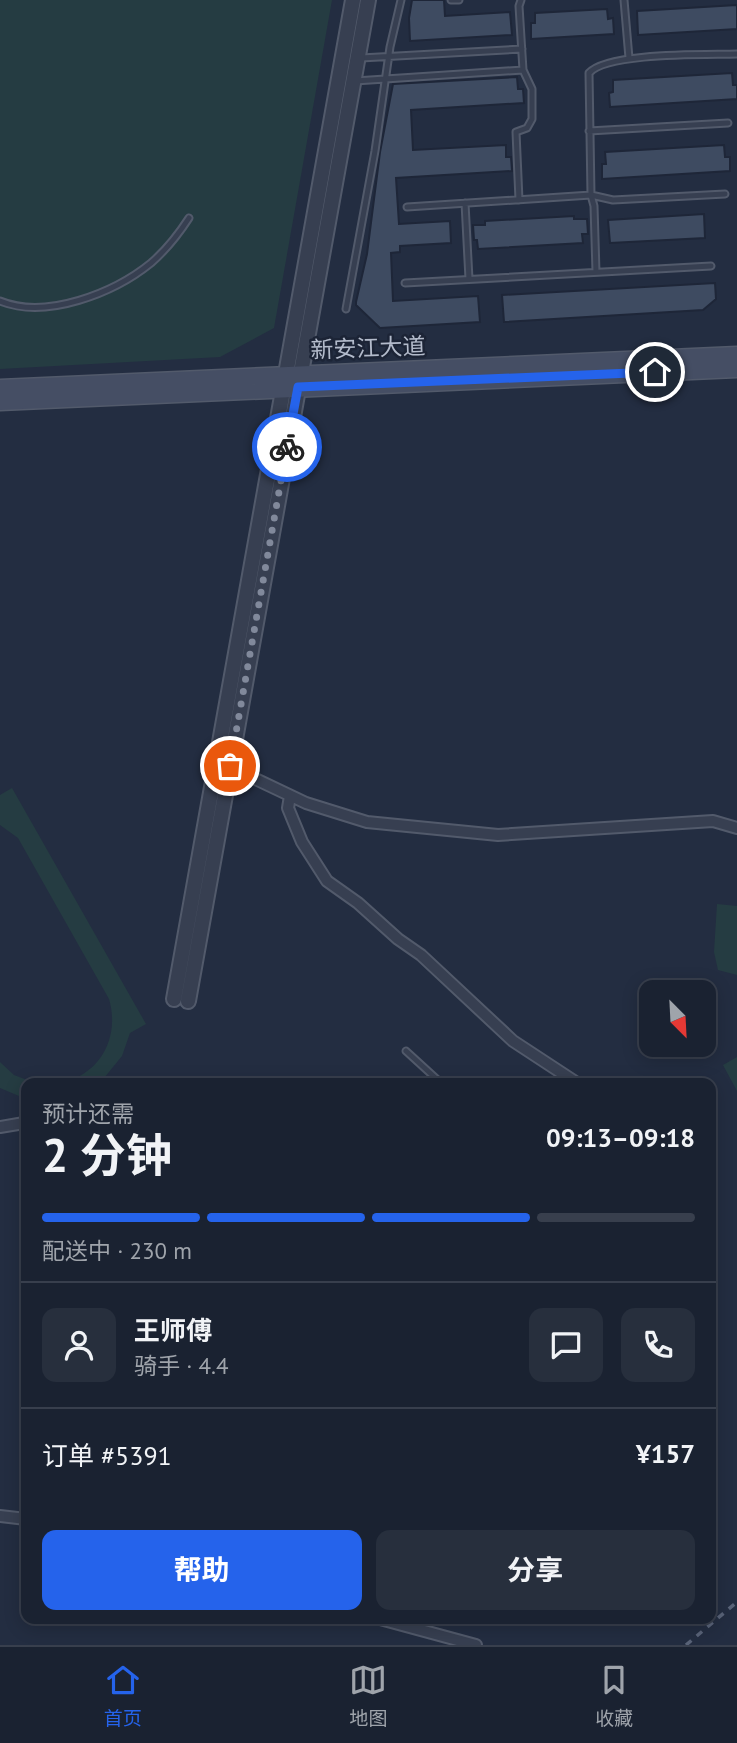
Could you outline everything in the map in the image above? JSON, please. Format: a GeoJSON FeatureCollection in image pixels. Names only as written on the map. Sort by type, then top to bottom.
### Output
{"type":"FeatureCollection","features":[{"type":"Feature","properties":{"kind":"main road","name":"新安江大道"},"geometry":{"type":"LineString","coordinates":[[0,402],[291,381],[737,355]]}},
{"type":"Feature","properties":{"kind":"main road","name":"新安江大道"},"geometry":{"type":"LineString","coordinates":[[0,388],[737,369]]}},
{"type":"Feature","properties":{"kind":"street"},"geometry":{"type":"LineString","coordinates":[[353,0],[291,381],[230,766],[181,1000],[291,381],[368,0]]}},
{"type":"Feature","properties":{"kind":"street"},"geometry":{"type":"LineString","coordinates":[[230,766],[290,796],[367,822],[486,835],[713,821],[736,827]]}},
{"type":"Feature","properties":{"kind":"street"},"geometry":{"type":"LineString","coordinates":[[290,796],[288,808],[302,842],[327,881],[421,955],[513,1041],[569,1078]]}},
{"type":"Feature","properties":{"kind":"street"},"geometry":{"type":"LineString","coordinates":[[0,1128],[21,1124]]}},
{"type":"Feature","properties":{"kind":"street"},"geometry":{"type":"LineString","coordinates":[[0,1516],[21,1518]]}},
{"type":"Feature","properties":{"kind":"street"},"geometry":{"type":"LineString","coordinates":[[398,1624],[476,1645]]}},
{"type":"Feature","properties":{"kind":"lane"},"geometry":{"type":"LineString","coordinates":[[346,309],[401,0]]}},
{"type":"Feature","properties":{"kind":"lane"},"geometry":{"type":"LineString","coordinates":[[451,1],[459,0]]}},
{"type":"Feature","properties":{"kind":"lane"},"geometry":{"type":"LineString","coordinates":[[519,200],[516,132],[527,128],[532,119],[532,89],[523,70],[519,6],[521,0]]}},
{"type":"Feature","properties":{"kind":"lane"},"geometry":{"type":"LineString","coordinates":[[624,0],[629,58]]}},
{"type":"Feature","properties":{"kind":"lane"},"geometry":{"type":"LineString","coordinates":[[357,58],[522,49]]}},
{"type":"Feature","properties":{"kind":"lane"},"geometry":{"type":"LineString","coordinates":[[596,272],[594,206],[591,195],[589,73],[598,66],[629,58],[737,54]]}},
{"type":"Feature","properties":{"kind":"lane"},"geometry":{"type":"LineString","coordinates":[[353,81],[523,70]]}},
{"type":"Feature","properties":{"kind":"lane"},"geometry":{"type":"LineString","coordinates":[[589,131],[729,123]]}},
{"type":"Feature","properties":{"kind":"lane"},"geometry":{"type":"LineString","coordinates":[[407,207],[591,195],[613,200],[725,194]]}},
{"type":"Feature","properties":{"kind":"lane"},"geometry":{"type":"LineString","coordinates":[[466,203],[470,279]]}},
{"type":"Feature","properties":{"kind":"lane"},"geometry":{"type":"LineString","coordinates":[[0,301],[13,307],[41,309],[78,300],[113,286],[152,262],[172,242],[189,218]]}},
{"type":"Feature","properties":{"kind":"lane"},"geometry":{"type":"LineString","coordinates":[[405,283],[711,266]]}},
{"type":"Feature","properties":{"kind":"lane"},"geometry":{"type":"LineString","coordinates":[[406,1051],[436,1078]]}},
{"type":"Feature","properties":{"kind":"green space"},"geometry":{"type":"Polygon","coordinates":[[[0,0],[332,0],[274,328],[220,357],[0,369],[0,0]]]}},
{"type":"Feature","properties":{"kind":"green space"},"geometry":{"type":"Polygon","coordinates":[[[12,788],[146,1024],[130,1033],[122,1056],[104,1078],[76,1078],[97,1062],[104,1052],[112,1027],[109,999],[18,838],[0,825],[0,795],[12,788]]]}},
{"type":"Feature","properties":{"kind":"green space"},"geometry":{"type":"Polygon","coordinates":[[[717,904],[737,906],[737,975],[718,970],[714,952],[717,904]]]}},
{"type":"Feature","properties":{"kind":"green space"},"geometry":{"type":"Polygon","coordinates":[[[737,1057],[737,1091],[723,1065],[737,1057]]]}},
{"type":"Feature","properties":{"kind":"green space"},"geometry":{"type":"Polygon","coordinates":[[[0,1062],[14,1075],[22,1078],[21,1097],[0,1088],[0,1062]]]}},
{"type":"Feature","properties":{"kind":"building"},"geometry":{"type":"Polygon","coordinates":[[[412,0],[444,0],[445,16],[510,12],[512,35],[410,41],[409,18],[412,0]]]}},
{"type":"Feature","properties":{"kind":"building"},"geometry":{"type":"Polygon","coordinates":[[[737,5],[737,29],[638,35],[637,11],[737,5]]]}},
{"type":"Feature","properties":{"kind":"building"},"geometry":{"type":"Polygon","coordinates":[[[607,9],[608,19],[613,18],[614,34],[531,39],[531,23],[535,23],[535,13],[607,9]]]}},
{"type":"Feature","properties":{"kind":"building"},"geometry":{"type":"Polygon","coordinates":[[[732,73],[733,85],[737,85],[737,99],[610,107],[609,93],[613,92],[613,80],[732,73]]]}},
{"type":"Feature","properties":{"kind":"building"},"geometry":{"type":"Polygon","coordinates":[[[517,77],[518,89],[523,89],[524,103],[411,110],[413,150],[506,145],[506,157],[511,157],[512,171],[396,178],[399,224],[450,221],[451,243],[400,246],[400,252],[391,253],[393,301],[478,296],[480,322],[380,328],[356,302],[367,254],[380,152],[393,84],[517,77]]]}},
{"type":"Feature","properties":{"kind":"building"},"geometry":{"type":"Polygon","coordinates":[[[724,145],[725,157],[730,157],[730,171],[602,179],[602,164],[606,164],[605,152],[724,145]]]}},
{"type":"Feature","properties":{"kind":"building"},"geometry":{"type":"Polygon","coordinates":[[[704,214],[705,238],[610,243],[608,220],[704,214]]]}},
{"type":"Feature","properties":{"kind":"building"},"geometry":{"type":"Polygon","coordinates":[[[574,216],[574,219],[587,219],[588,234],[582,234],[583,243],[478,249],[477,240],[474,240],[473,225],[485,225],[485,221],[574,216]]]}},
{"type":"Feature","properties":{"kind":"building"},"geometry":{"type":"Polygon","coordinates":[[[715,283],[716,299],[703,310],[504,322],[502,295],[715,283]]]}},
{"type":"Feature","properties":{"kind":"railway"},"geometry":{"type":"LineString","coordinates":[[716,1620],[737,1602]]}},
{"type":"Feature","properties":{"kind":"railway"},"geometry":{"type":"LineString","coordinates":[[686,1645],[711,1624]]}},
{"type":"Feature","properties":{"kind":"way so far"},"geometry":{"type":"LineString","coordinates":[[230,766],[287,447]]}},
{"type":"Feature","properties":{"kind":"route"},"geometry":{"type":"LineString","coordinates":[[287,447],[298,387],[655,372]]}}]}
